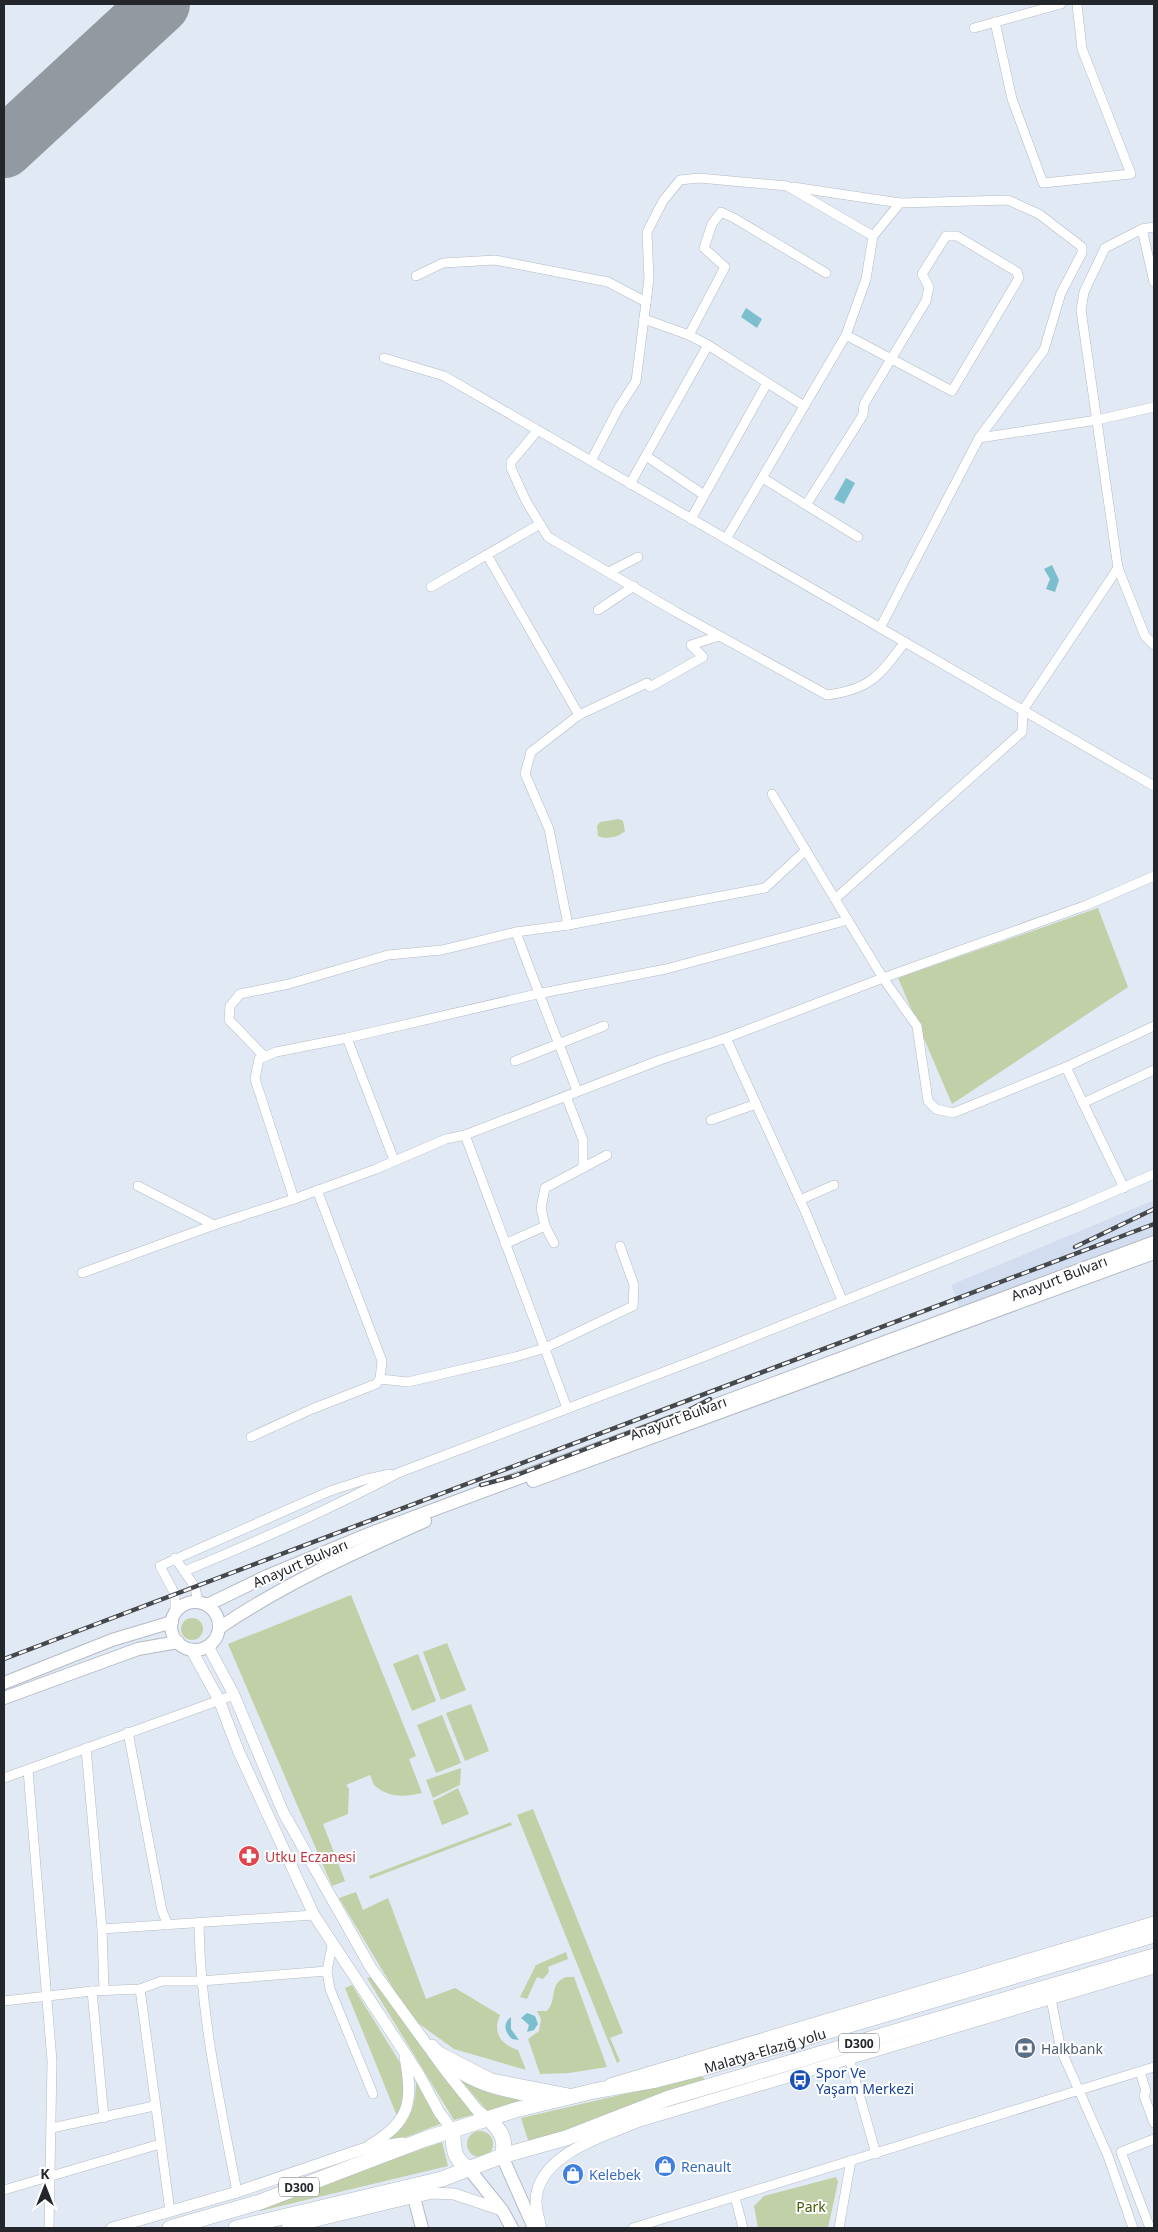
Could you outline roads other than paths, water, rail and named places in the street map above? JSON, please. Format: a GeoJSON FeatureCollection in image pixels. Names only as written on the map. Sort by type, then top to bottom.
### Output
{"type":"FeatureCollection","features":[{"type":"Feature","properties":{"kind":"highway","name":"Malatya-Elazığ yolu"},"geometry":{"type":"LineString","coordinates":[[489,2119],[516,2110],[577,2095],[656,2080],[707,2067],[1154,1935]]}},
{"type":"Feature","properties":{"kind":"highway","name":"Malatya-Elazığ yolu"},"geometry":{"type":"LineString","coordinates":[[502,2156],[566,2138],[669,2098],[1154,1956]]}},
{"type":"Feature","properties":{"kind":"highway"},"geometry":{"type":"LineString","coordinates":[[489,2119],[502,2134],[504,2141],[502,2156],[469,2169],[456,2158],[453,2150],[453,2131],[489,2119]]}},
{"type":"Feature","properties":{"kind":"highway"},"geometry":{"type":"LineString","coordinates":[[566,2138],[640,2121]]}},
{"type":"Feature","properties":{"kind":"highway","name":"D300"},"geometry":{"type":"LineString","coordinates":[[170,2228],[260,2202],[425,2139],[453,2131]]}},
{"type":"Feature","properties":{"kind":"highway","name":"D300"},"geometry":{"type":"LineString","coordinates":[[236,2228],[412,2192],[469,2169]]}},
{"type":"Feature","properties":{"kind":"main road","name":"Anayurt Bulvarı"},"geometry":{"type":"LineString","coordinates":[[203,1604],[371,1533],[1154,1242]]}},
{"type":"Feature","properties":{"kind":"main road","name":"Anayurt Bulvarı"},"geometry":{"type":"LineString","coordinates":[[219,1628],[262,1599],[300,1579],[426,1520],[1154,1254]]}},
{"type":"Feature","properties":{"kind":"main road"},"geometry":{"type":"LineString","coordinates":[[4,1683],[173,1617],[184,1604],[203,1604],[217,1616],[219,1628],[214,1641],[202,1649],[190,1649],[178,1642],[172,1634],[173,1617]]}},
{"type":"Feature","properties":{"kind":"main road"},"geometry":{"type":"LineString","coordinates":[[4,1698],[138,1649],[178,1642]]}},
{"type":"Feature","properties":{"kind":"main road"},"geometry":{"type":"LineString","coordinates":[[502,2156],[534,2228]]}},
{"type":"Feature","properties":{"kind":"main road"},"geometry":{"type":"LineString","coordinates":[[469,2169],[502,2210],[512,2228]]}},
{"type":"Feature","properties":{"kind":"main road"},"geometry":{"type":"LineString","coordinates":[[412,2192],[422,2228]]}},
{"type":"Feature","properties":{"kind":"street"},"geometry":{"type":"LineString","coordinates":[[974,28],[1061,4]]}},
{"type":"Feature","properties":{"kind":"street"},"geometry":{"type":"LineString","coordinates":[[996,22],[1012,99],[1043,184],[1131,174],[1082,49],[1077,4]]}},
{"type":"Feature","properties":{"kind":"street"},"geometry":{"type":"LineString","coordinates":[[591,462],[618,409],[636,381],[649,278],[647,232],[663,201],[680,180],[699,178],[787,186],[900,203],[1008,200],[1040,214],[1082,247],[1082,253],[1061,293],[1044,350],[979,438],[880,628]]}},
{"type":"Feature","properties":{"kind":"street"},"geometry":{"type":"LineString","coordinates":[[787,186],[873,236]]}},
{"type":"Feature","properties":{"kind":"street"},"geometry":{"type":"LineString","coordinates":[[726,539],[846,336],[866,280],[873,236],[900,203]]}},
{"type":"Feature","properties":{"kind":"street"},"geometry":{"type":"LineString","coordinates":[[690,335],[725,267],[704,248],[712,224],[721,212],[826,273]]}},
{"type":"Feature","properties":{"kind":"street"},"geometry":{"type":"LineString","coordinates":[[1154,227],[1142,229],[1105,248],[1084,292],[1081,310],[1118,568],[1145,636],[1154,645]]}},
{"type":"Feature","properties":{"kind":"street"},"geometry":{"type":"LineString","coordinates":[[1142,229],[1154,282]]}},
{"type":"Feature","properties":{"kind":"street"},"geometry":{"type":"LineString","coordinates":[[806,505],[863,415],[864,404],[890,358],[926,300],[929,287],[922,274],[946,236],[956,236],[1017,272],[1019,278],[952,391],[890,358],[846,336]]}},
{"type":"Feature","properties":{"kind":"street"},"geometry":{"type":"LineString","coordinates":[[416,276],[443,263],[495,260],[608,282],[646,302]]}},
{"type":"Feature","properties":{"kind":"street"},"geometry":{"type":"LineString","coordinates":[[644,319],[690,335],[804,406]]}},
{"type":"Feature","properties":{"kind":"street"},"geometry":{"type":"LineString","coordinates":[[630,484],[708,346]]}},
{"type":"Feature","properties":{"kind":"street"},"geometry":{"type":"LineString","coordinates":[[384,358],[444,376],[1154,786]]}},
{"type":"Feature","properties":{"kind":"street"},"geometry":{"type":"LineString","coordinates":[[690,519],[767,383]]}},
{"type":"Feature","properties":{"kind":"street"},"geometry":{"type":"LineString","coordinates":[[979,438],[1097,420],[1154,407]]}},
{"type":"Feature","properties":{"kind":"street"},"geometry":{"type":"LineString","coordinates":[[537,431],[512,462],[511,468],[526,502],[548,537],[719,636],[827,695],[851,692],[880,676],[905,642]]}},
{"type":"Feature","properties":{"kind":"street"},"geometry":{"type":"LineString","coordinates":[[646,456],[704,495]]}},
{"type":"Feature","properties":{"kind":"street"},"geometry":{"type":"LineString","coordinates":[[763,478],[858,537]]}},
{"type":"Feature","properties":{"kind":"street"},"geometry":{"type":"LineString","coordinates":[[431,587],[540,524]]}},
{"type":"Feature","properties":{"kind":"street"},"geometry":{"type":"LineString","coordinates":[[487,555],[579,715]]}},
{"type":"Feature","properties":{"kind":"street"},"geometry":{"type":"LineString","coordinates":[[609,572],[638,558]]}},
{"type":"Feature","properties":{"kind":"street"},"geometry":{"type":"LineString","coordinates":[[835,900],[1022,732],[1023,710],[1118,568]]}},
{"type":"Feature","properties":{"kind":"street"},"geometry":{"type":"LineString","coordinates":[[598,610],[634,586]]}},
{"type":"Feature","properties":{"kind":"street"},"geometry":{"type":"LineString","coordinates":[[568,925],[549,829],[525,774],[531,752],[579,715],[647,683],[650,687],[703,657],[691,645],[719,636]]}},
{"type":"Feature","properties":{"kind":"street"},"geometry":{"type":"LineString","coordinates":[[772,794],[883,978],[917,1026],[924,1088],[928,1101],[936,1109],[953,1112],[1066,1067],[1154,1026]]}},
{"type":"Feature","properties":{"kind":"street"},"geometry":{"type":"LineString","coordinates":[[265,1056],[229,1020],[230,1006],[240,994],[289,984],[388,955],[442,950],[516,932],[568,925],[765,888],[806,850]]}},
{"type":"Feature","properties":{"kind":"street"},"geometry":{"type":"LineString","coordinates":[[82,1273],[214,1224],[294,1199],[446,1139],[464,1135],[660,1060],[726,1038],[883,978],[1087,905],[1154,876]]}},
{"type":"Feature","properties":{"kind":"street"},"geometry":{"type":"LineString","coordinates":[[294,1199],[254,1079],[259,1059],[276,1052],[347,1038],[538,994],[666,970],[848,920]]}},
{"type":"Feature","properties":{"kind":"street"},"geometry":{"type":"LineString","coordinates":[[516,932],[538,994],[560,1044],[577,1091]]}},
{"type":"Feature","properties":{"kind":"street"},"geometry":{"type":"LineString","coordinates":[[515,1061],[604,1026]]}},
{"type":"Feature","properties":{"kind":"street"},"geometry":{"type":"LineString","coordinates":[[347,1038],[394,1160]]}},
{"type":"Feature","properties":{"kind":"street"},"geometry":{"type":"LineString","coordinates":[[726,1038],[800,1200],[842,1300]]}},
{"type":"Feature","properties":{"kind":"street"},"geometry":{"type":"LineString","coordinates":[[1066,1067],[1124,1188]]}},
{"type":"Feature","properties":{"kind":"street"},"geometry":{"type":"LineString","coordinates":[[1083,1103],[1154,1070]]}},
{"type":"Feature","properties":{"kind":"street"},"geometry":{"type":"LineString","coordinates":[[566,1096],[583,1140],[583,1168]]}},
{"type":"Feature","properties":{"kind":"street"},"geometry":{"type":"LineString","coordinates":[[710,1120],[756,1104]]}},
{"type":"Feature","properties":{"kind":"street"},"geometry":{"type":"LineString","coordinates":[[464,1135],[567,1408]]}},
{"type":"Feature","properties":{"kind":"street"},"geometry":{"type":"LineString","coordinates":[[554,1243],[546,1226],[541,1208],[544,1188],[607,1155]]}},
{"type":"Feature","properties":{"kind":"street"},"geometry":{"type":"LineString","coordinates":[[185,1571],[292,1525],[398,1473],[704,1357],[1124,1188],[1154,1174]]}},
{"type":"Feature","properties":{"kind":"street"},"geometry":{"type":"LineString","coordinates":[[800,1200],[834,1185]]}},
{"type":"Feature","properties":{"kind":"street"},"geometry":{"type":"LineString","coordinates":[[138,1186],[214,1224]]}},
{"type":"Feature","properties":{"kind":"street"},"geometry":{"type":"LineString","coordinates":[[251,1437],[376,1384],[380,1379],[382,1361],[317,1190]]}},
{"type":"Feature","properties":{"kind":"street"},"geometry":{"type":"LineString","coordinates":[[505,1244],[546,1226]]}},
{"type":"Feature","properties":{"kind":"street"},"geometry":{"type":"LineString","coordinates":[[380,1379],[408,1382],[515,1357],[544,1348],[633,1306],[634,1285],[620,1246]]}},
{"type":"Feature","properties":{"kind":"street"},"geometry":{"type":"LineString","coordinates":[[173,1617],[175,1594],[160,1566],[330,1491],[367,1479],[398,1473]]}},
{"type":"Feature","properties":{"kind":"street"},"geometry":{"type":"LineString","coordinates":[[175,1558],[196,1587],[203,1604]]}},
{"type":"Feature","properties":{"kind":"street"},"geometry":{"type":"LineString","coordinates":[[208,1646],[234,1695],[278,1804],[297,1841],[371,1968],[412,2027],[477,2110],[489,2119]]}},
{"type":"Feature","properties":{"kind":"street"},"geometry":{"type":"LineString","coordinates":[[190,1649],[219,1700],[238,1750],[314,1915],[404,2053],[438,2112],[453,2131]]}},
{"type":"Feature","properties":{"kind":"street"},"geometry":{"type":"LineString","coordinates":[[4,1778],[234,1695]]}},
{"type":"Feature","properties":{"kind":"street"},"geometry":{"type":"LineString","coordinates":[[128,1732],[162,1911],[168,1925]]}},
{"type":"Feature","properties":{"kind":"street"},"geometry":{"type":"LineString","coordinates":[[86,1748],[102,1929],[104,1990]]}},
{"type":"Feature","properties":{"kind":"street"},"geometry":{"type":"LineString","coordinates":[[28,1770],[52,2061],[50,2228]]}},
{"type":"Feature","properties":{"kind":"street"},"geometry":{"type":"LineString","coordinates":[[102,1929],[314,1915]]}},
{"type":"Feature","properties":{"kind":"street"},"geometry":{"type":"LineString","coordinates":[[594,2091],[618,2080],[1154,1922]]}},
{"type":"Feature","properties":{"kind":"street"},"geometry":{"type":"LineString","coordinates":[[199,1923],[201,1982],[205,2019],[237,2192]]}},
{"type":"Feature","properties":{"kind":"street"},"geometry":{"type":"LineString","coordinates":[[332,1945],[327,1971],[330,1989],[373,2094]]}},
{"type":"Feature","properties":{"kind":"street"},"geometry":{"type":"LineString","coordinates":[[541,2228],[536,2201],[540,2183],[548,2168],[584,2145],[640,2121],[1154,1968]]}},
{"type":"Feature","properties":{"kind":"street"},"geometry":{"type":"LineString","coordinates":[[4,2001],[92,1991],[140,1989],[162,1981],[201,1982],[327,1971]]}},
{"type":"Feature","properties":{"kind":"street"},"geometry":{"type":"LineString","coordinates":[[140,1989],[154,2106],[170,2211]]}},
{"type":"Feature","properties":{"kind":"street"},"geometry":{"type":"LineString","coordinates":[[92,1991],[104,2118]]}},
{"type":"Feature","properties":{"kind":"street"},"geometry":{"type":"LineString","coordinates":[[1051,1999],[1061,2050],[1108,2156],[1133,2228]]}},
{"type":"Feature","properties":{"kind":"street"},"geometry":{"type":"LineString","coordinates":[[412,2027],[439,2052],[451,2067],[468,2077],[509,2091],[553,2101]]}},
{"type":"Feature","properties":{"kind":"street"},"geometry":{"type":"LineString","coordinates":[[439,2052],[491,2079],[577,2095]]}},
{"type":"Feature","properties":{"kind":"street"},"geometry":{"type":"LineString","coordinates":[[363,2149],[389,2134],[404,2114],[410,2097],[404,2053]]}},
{"type":"Feature","properties":{"kind":"street"},"geometry":{"type":"LineString","coordinates":[[849,2058],[876,2154]]}},
{"type":"Feature","properties":{"kind":"street"},"geometry":{"type":"LineString","coordinates":[[633,2228],[1154,2067]]}},
{"type":"Feature","properties":{"kind":"street"},"geometry":{"type":"LineString","coordinates":[[1140,2072],[1146,2091],[1144,2096],[1154,2123]]}},
{"type":"Feature","properties":{"kind":"street"},"geometry":{"type":"LineString","coordinates":[[52,2128],[154,2106]]}},
{"type":"Feature","properties":{"kind":"street"},"geometry":{"type":"LineString","coordinates":[[112,2228],[237,2192],[363,2149],[425,2139]]}},
{"type":"Feature","properties":{"kind":"street"},"geometry":{"type":"LineString","coordinates":[[1150,2228],[1121,2152],[1154,2139]]}},
{"type":"Feature","properties":{"kind":"street"},"geometry":{"type":"LineString","coordinates":[[4,2190],[160,2144]]}},
{"type":"Feature","properties":{"kind":"street"},"geometry":{"type":"LineString","coordinates":[[839,2228],[851,2160]]}},
{"type":"Feature","properties":{"kind":"street"},"geometry":{"type":"LineString","coordinates":[[432,2193],[469,2169]]}},
{"type":"Feature","properties":{"kind":"street"},"geometry":{"type":"LineString","coordinates":[[287,2228],[412,2192],[454,2194],[478,2200],[502,2210]]}},
{"type":"Feature","properties":{"kind":"street"},"geometry":{"type":"LineString","coordinates":[[736,2197],[743,2228]]}},
{"type":"Feature","properties":{"kind":"water"},"geometry":{"type":"Polygon","coordinates":[[[746,308],[762,319],[757,328],[741,317],[746,308]]]}},
{"type":"Feature","properties":{"kind":"water"},"geometry":{"type":"Polygon","coordinates":[[[846,478],[855,483],[844,504],[834,499],[846,478]]]}},
{"type":"Feature","properties":{"kind":"water"},"geometry":{"type":"Polygon","coordinates":[[[1052,565],[1059,580],[1055,592],[1046,589],[1050,579],[1044,569],[1052,565]]]}},
{"type":"Feature","properties":{"kind":"water"},"geometry":{"type":"Polygon","coordinates":[[[527,2013],[535,2016],[538,2024],[534,2030],[527,2032],[529,2025],[521,2018],[527,2013]]]}},
{"type":"Feature","properties":{"kind":"water"},"geometry":{"type":"Polygon","coordinates":[[[511,2017],[511,2029],[519,2040],[512,2039],[506,2031],[506,2022],[511,2017]]]}},
{"type":"Feature","properties":{"kind":"railway"},"geometry":{"type":"LineString","coordinates":[[1075,1247],[1154,1209]]}},
{"type":"Feature","properties":{"kind":"railway"},"geometry":{"type":"LineString","coordinates":[[4,1659],[1154,1224]]}},
{"type":"Feature","properties":{"kind":"railway"},"geometry":{"type":"LineString","coordinates":[[481,1485],[514,1476],[689,1410],[710,1399]]}},
{"type":"Feature","properties":{"kind":"place","name":"Utku Eczanesi"},"geometry":{"type":"Point","coordinates":[249,1856]}},
{"type":"Feature","properties":{"kind":"place","name":"Halkbank"},"geometry":{"type":"Point","coordinates":[1025,2048]}},
{"type":"Feature","properties":{"kind":"place","name":"Spor Ve Yaşam Merkezi"},"geometry":{"type":"Point","coordinates":[800,2080]}},
{"type":"Feature","properties":{"kind":"place","name":"Renault"},"geometry":{"type":"Point","coordinates":[665,2166]}},
{"type":"Feature","properties":{"kind":"place","name":"Kelebek"},"geometry":{"type":"Point","coordinates":[573,2174]}},
{"type":"Feature","properties":{"kind":"park label","name":"Park"},"geometry":{"type":"Point","coordinates":[811,2206]}}]}
